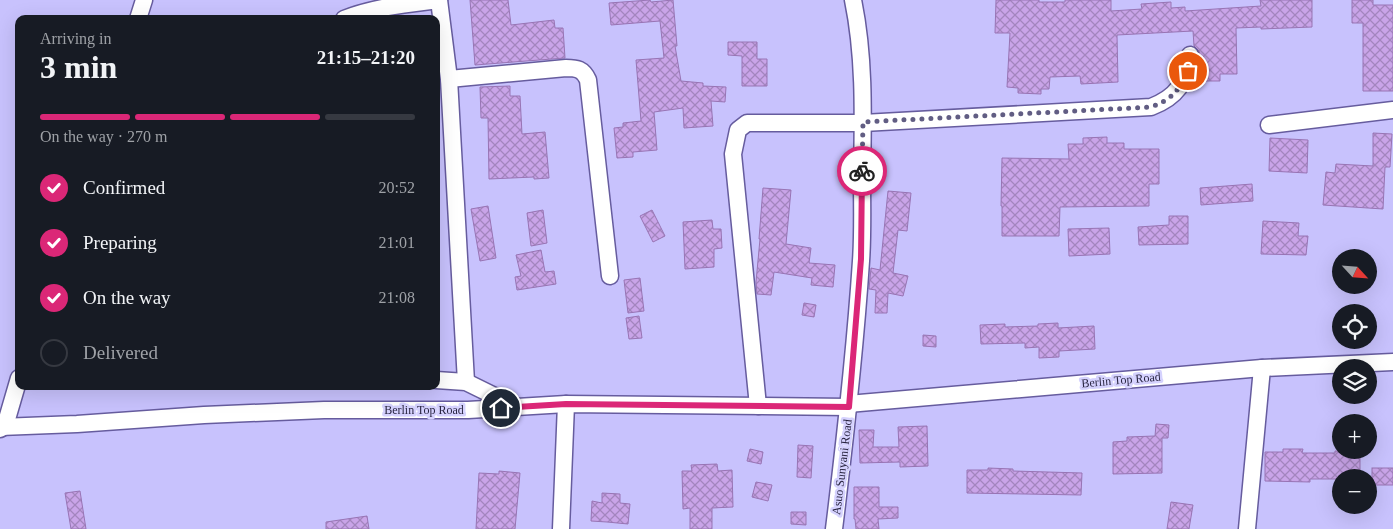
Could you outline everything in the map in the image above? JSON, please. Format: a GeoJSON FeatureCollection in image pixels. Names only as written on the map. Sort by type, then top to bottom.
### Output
{"type":"FeatureCollection","features":[{"type":"Feature","properties":{"kind":"street"},"geometry":{"type":"LineString","coordinates":[[139,15],[144,0]]}},
{"type":"Feature","properties":{"kind":"street"},"geometry":{"type":"LineString","coordinates":[[354,15],[391,6],[439,0],[449,79],[466,382]]}},
{"type":"Feature","properties":{"kind":"street","name":"Asuo Sunyani Road"},"geometry":{"type":"LineString","coordinates":[[834,529],[849,406],[861,259],[862,78],[857,19],[853,0]]}},
{"type":"Feature","properties":{"kind":"street"},"geometry":{"type":"LineString","coordinates":[[758,406],[733,154],[738,130],[747,123],[863,122],[1151,107],[1168,100],[1182,84],[1188,71],[1190,55]]}},
{"type":"Feature","properties":{"kind":"street"},"geometry":{"type":"LineString","coordinates":[[449,79],[566,68],[576,68],[585,73],[588,80],[610,276]]}},
{"type":"Feature","properties":{"kind":"street"},"geometry":{"type":"LineString","coordinates":[[1269,125],[1393,110]]}},
{"type":"Feature","properties":{"kind":"street","name":"Berlin Top Road"},"geometry":{"type":"LineString","coordinates":[[2,427],[324,410],[468,410],[566,404],[849,406],[1262,368],[1393,362]]}},
{"type":"Feature","properties":{"kind":"street"},"geometry":{"type":"LineString","coordinates":[[1247,529],[1262,368]]}},
{"type":"Feature","properties":{"kind":"street"},"geometry":{"type":"LineString","coordinates":[[440,380],[466,382],[517,407]]}},
{"type":"Feature","properties":{"kind":"street"},"geometry":{"type":"LineString","coordinates":[[2,427],[15,390]]}},
{"type":"Feature","properties":{"kind":"street"},"geometry":{"type":"LineString","coordinates":[[561,529],[566,404]]}},
{"type":"Feature","properties":{"kind":"building"},"geometry":{"type":"Polygon","coordinates":[[[470,0],[508,0],[511,25],[554,20],[555,28],[563,28],[565,58],[475,65],[470,0]]]}},
{"type":"Feature","properties":{"kind":"building"},"geometry":{"type":"Polygon","coordinates":[[[650,0],[651,2],[673,0],[677,46],[675,46],[681,81],[703,83],[703,86],[726,87],[725,102],[711,101],[713,126],[684,128],[683,108],[654,112],[657,150],[633,152],[633,157],[617,158],[614,128],[623,127],[623,123],[641,121],[636,60],[664,58],[660,21],[611,25],[609,3],[650,0]]]}},
{"type":"Feature","properties":{"kind":"building"},"geometry":{"type":"Polygon","coordinates":[[[996,0],[1065,2],[1065,0],[1111,0],[1111,11],[1142,9],[1141,4],[1171,2],[1171,8],[1185,7],[1185,11],[1261,6],[1260,0],[1312,0],[1312,27],[1236,28],[1237,74],[1220,74],[1220,81],[1203,81],[1203,74],[1196,75],[1200,56],[1199,51],[1194,46],[1193,31],[1117,35],[1118,82],[1081,84],[1080,76],[1050,77],[1049,89],[1041,89],[1041,94],[1018,93],[1018,88],[1007,87],[1010,33],[995,33],[996,0]]]}},
{"type":"Feature","properties":{"kind":"building"},"geometry":{"type":"Polygon","coordinates":[[[1352,0],[1373,0],[1373,5],[1393,5],[1393,91],[1363,91],[1363,23],[1352,23],[1352,0]]]}},
{"type":"Feature","properties":{"kind":"building"},"geometry":{"type":"Polygon","coordinates":[[[728,42],[757,42],[757,59],[767,59],[767,86],[742,86],[742,56],[728,55],[728,42]]]}},
{"type":"Feature","properties":{"kind":"building"},"geometry":{"type":"Polygon","coordinates":[[[510,86],[510,96],[520,96],[522,134],[545,132],[549,178],[489,179],[488,118],[481,118],[480,87],[510,86]]]}},
{"type":"Feature","properties":{"kind":"building"},"geometry":{"type":"Polygon","coordinates":[[[1373,133],[1392,134],[1390,167],[1385,167],[1383,209],[1323,205],[1326,172],[1335,173],[1336,164],[1373,166],[1373,133]]]}},
{"type":"Feature","properties":{"kind":"building"},"geometry":{"type":"Polygon","coordinates":[[[1107,137],[1107,143],[1124,143],[1124,149],[1159,149],[1159,184],[1149,184],[1149,206],[1060,207],[1059,236],[1002,236],[1002,158],[1069,159],[1068,144],[1083,144],[1083,138],[1107,137]]]}},
{"type":"Feature","properties":{"kind":"building"},"geometry":{"type":"Polygon","coordinates":[[[1270,138],[1308,140],[1307,173],[1269,171],[1270,138]]]}},
{"type":"Feature","properties":{"kind":"building"},"geometry":{"type":"Polygon","coordinates":[[[1252,184],[1253,201],[1201,205],[1200,188],[1252,184]]]}},
{"type":"Feature","properties":{"kind":"building"},"geometry":{"type":"Polygon","coordinates":[[[763,188],[791,190],[786,244],[811,248],[809,263],[835,265],[833,287],[811,285],[812,278],[774,272],[771,295],[757,294],[756,282],[763,188]]]}},
{"type":"Feature","properties":{"kind":"building"},"geometry":{"type":"Polygon","coordinates":[[[888,191],[911,193],[907,231],[898,230],[893,273],[908,276],[903,296],[888,293],[887,313],[875,313],[876,290],[869,289],[871,268],[880,270],[888,191]]]}},
{"type":"Feature","properties":{"kind":"building"},"geometry":{"type":"Polygon","coordinates":[[[488,206],[496,258],[480,261],[471,209],[488,206]]]}},
{"type":"Feature","properties":{"kind":"building"},"geometry":{"type":"Polygon","coordinates":[[[543,210],[547,243],[531,246],[527,213],[543,210]]]}},
{"type":"Feature","properties":{"kind":"building"},"geometry":{"type":"Polygon","coordinates":[[[652,210],[665,236],[653,242],[640,216],[652,210]]]}},
{"type":"Feature","properties":{"kind":"building"},"geometry":{"type":"Polygon","coordinates":[[[1169,216],[1188,216],[1188,244],[1139,245],[1138,227],[1169,225],[1169,216]]]}},
{"type":"Feature","properties":{"kind":"building"},"geometry":{"type":"Polygon","coordinates":[[[712,220],[713,229],[721,229],[722,248],[714,249],[714,267],[685,269],[683,222],[712,220]]]}},
{"type":"Feature","properties":{"kind":"building"},"geometry":{"type":"Polygon","coordinates":[[[1263,221],[1299,223],[1298,236],[1308,236],[1306,255],[1261,254],[1263,221]]]}},
{"type":"Feature","properties":{"kind":"building"},"geometry":{"type":"Polygon","coordinates":[[[1109,228],[1110,254],[1069,256],[1068,229],[1109,228]]]}},
{"type":"Feature","properties":{"kind":"building"},"geometry":{"type":"Polygon","coordinates":[[[541,250],[545,272],[554,271],[556,284],[517,290],[515,277],[521,276],[516,255],[541,250]]]}},
{"type":"Feature","properties":{"kind":"building"},"geometry":{"type":"Polygon","coordinates":[[[640,278],[644,311],[628,313],[624,280],[640,278]]]}},
{"type":"Feature","properties":{"kind":"building"},"geometry":{"type":"Polygon","coordinates":[[[804,303],[816,305],[814,317],[802,315],[804,303]]]}},
{"type":"Feature","properties":{"kind":"building"},"geometry":{"type":"Polygon","coordinates":[[[639,316],[642,338],[629,339],[626,318],[639,316]]]}},
{"type":"Feature","properties":{"kind":"building"},"geometry":{"type":"Polygon","coordinates":[[[1058,323],[1058,328],[1094,326],[1095,349],[1059,351],[1059,357],[1039,358],[1039,347],[1025,348],[1025,343],[981,344],[980,325],[1005,324],[1005,327],[1058,323]]]}},
{"type":"Feature","properties":{"kind":"building"},"geometry":{"type":"Polygon","coordinates":[[[923,335],[936,336],[936,347],[923,346],[923,335]]]}},
{"type":"Feature","properties":{"kind":"building"},"geometry":{"type":"Polygon","coordinates":[[[1156,424],[1169,425],[1168,438],[1162,438],[1162,473],[1113,474],[1113,442],[1127,441],[1127,437],[1155,436],[1156,424]]]}},
{"type":"Feature","properties":{"kind":"building"},"geometry":{"type":"Polygon","coordinates":[[[927,426],[928,466],[900,467],[900,462],[860,463],[859,430],[874,430],[873,447],[899,447],[898,427],[927,426]]]}},
{"type":"Feature","properties":{"kind":"building"},"geometry":{"type":"Polygon","coordinates":[[[798,445],[813,446],[811,478],[797,477],[798,445]]]}},
{"type":"Feature","properties":{"kind":"building"},"geometry":{"type":"Polygon","coordinates":[[[750,449],[763,452],[761,464],[747,461],[750,449]]]}},
{"type":"Feature","properties":{"kind":"building"},"geometry":{"type":"Polygon","coordinates":[[[1283,449],[1303,449],[1302,453],[1332,453],[1332,459],[1360,459],[1360,469],[1332,469],[1332,479],[1310,479],[1310,482],[1265,481],[1265,452],[1283,452],[1283,449]]]}},
{"type":"Feature","properties":{"kind":"building"},"geometry":{"type":"Polygon","coordinates":[[[717,464],[718,471],[732,470],[733,507],[712,508],[712,529],[690,529],[690,508],[683,509],[682,471],[692,471],[691,465],[717,464]]]}},
{"type":"Feature","properties":{"kind":"building"},"geometry":{"type":"Polygon","coordinates":[[[988,468],[1013,469],[1013,471],[1082,473],[1081,495],[967,493],[967,470],[988,470],[988,468]]]}},
{"type":"Feature","properties":{"kind":"building"},"geometry":{"type":"Polygon","coordinates":[[[1393,468],[1393,485],[1377,485],[1377,469],[1372,469],[1393,468]]]}},
{"type":"Feature","properties":{"kind":"building"},"geometry":{"type":"Polygon","coordinates":[[[499,471],[520,473],[515,529],[476,529],[479,473],[499,474],[499,471]]]}},
{"type":"Feature","properties":{"kind":"building"},"geometry":{"type":"Polygon","coordinates":[[[756,482],[772,485],[768,501],[752,497],[756,482]]]}},
{"type":"Feature","properties":{"kind":"building"},"geometry":{"type":"Polygon","coordinates":[[[854,487],[879,487],[879,507],[898,507],[898,518],[878,519],[879,529],[856,529],[854,519],[854,487]]]}},
{"type":"Feature","properties":{"kind":"building"},"geometry":{"type":"Polygon","coordinates":[[[80,491],[86,529],[71,529],[65,493],[80,491]]]}},
{"type":"Feature","properties":{"kind":"building"},"geometry":{"type":"Polygon","coordinates":[[[602,493],[620,494],[620,503],[630,504],[628,524],[591,521],[592,501],[602,503],[602,493]]]}},
{"type":"Feature","properties":{"kind":"building"},"geometry":{"type":"Polygon","coordinates":[[[1171,502],[1193,505],[1189,529],[1167,529],[1171,502]]]}},
{"type":"Feature","properties":{"kind":"building"},"geometry":{"type":"Polygon","coordinates":[[[791,512],[806,512],[806,525],[791,524],[791,512]]]}},
{"type":"Feature","properties":{"kind":"building"},"geometry":{"type":"Polygon","coordinates":[[[367,516],[369,529],[326,529],[326,522],[367,516]]]}},
{"type":"Feature","properties":{"kind":"way so far"},"geometry":{"type":"LineString","coordinates":[[862,171],[863,122],[1151,107],[1163,103],[1172,96],[1182,84],[1188,71]]}},
{"type":"Feature","properties":{"kind":"route"},"geometry":{"type":"LineString","coordinates":[[501,408],[566,404],[849,407],[861,259],[862,171]]}}]}
